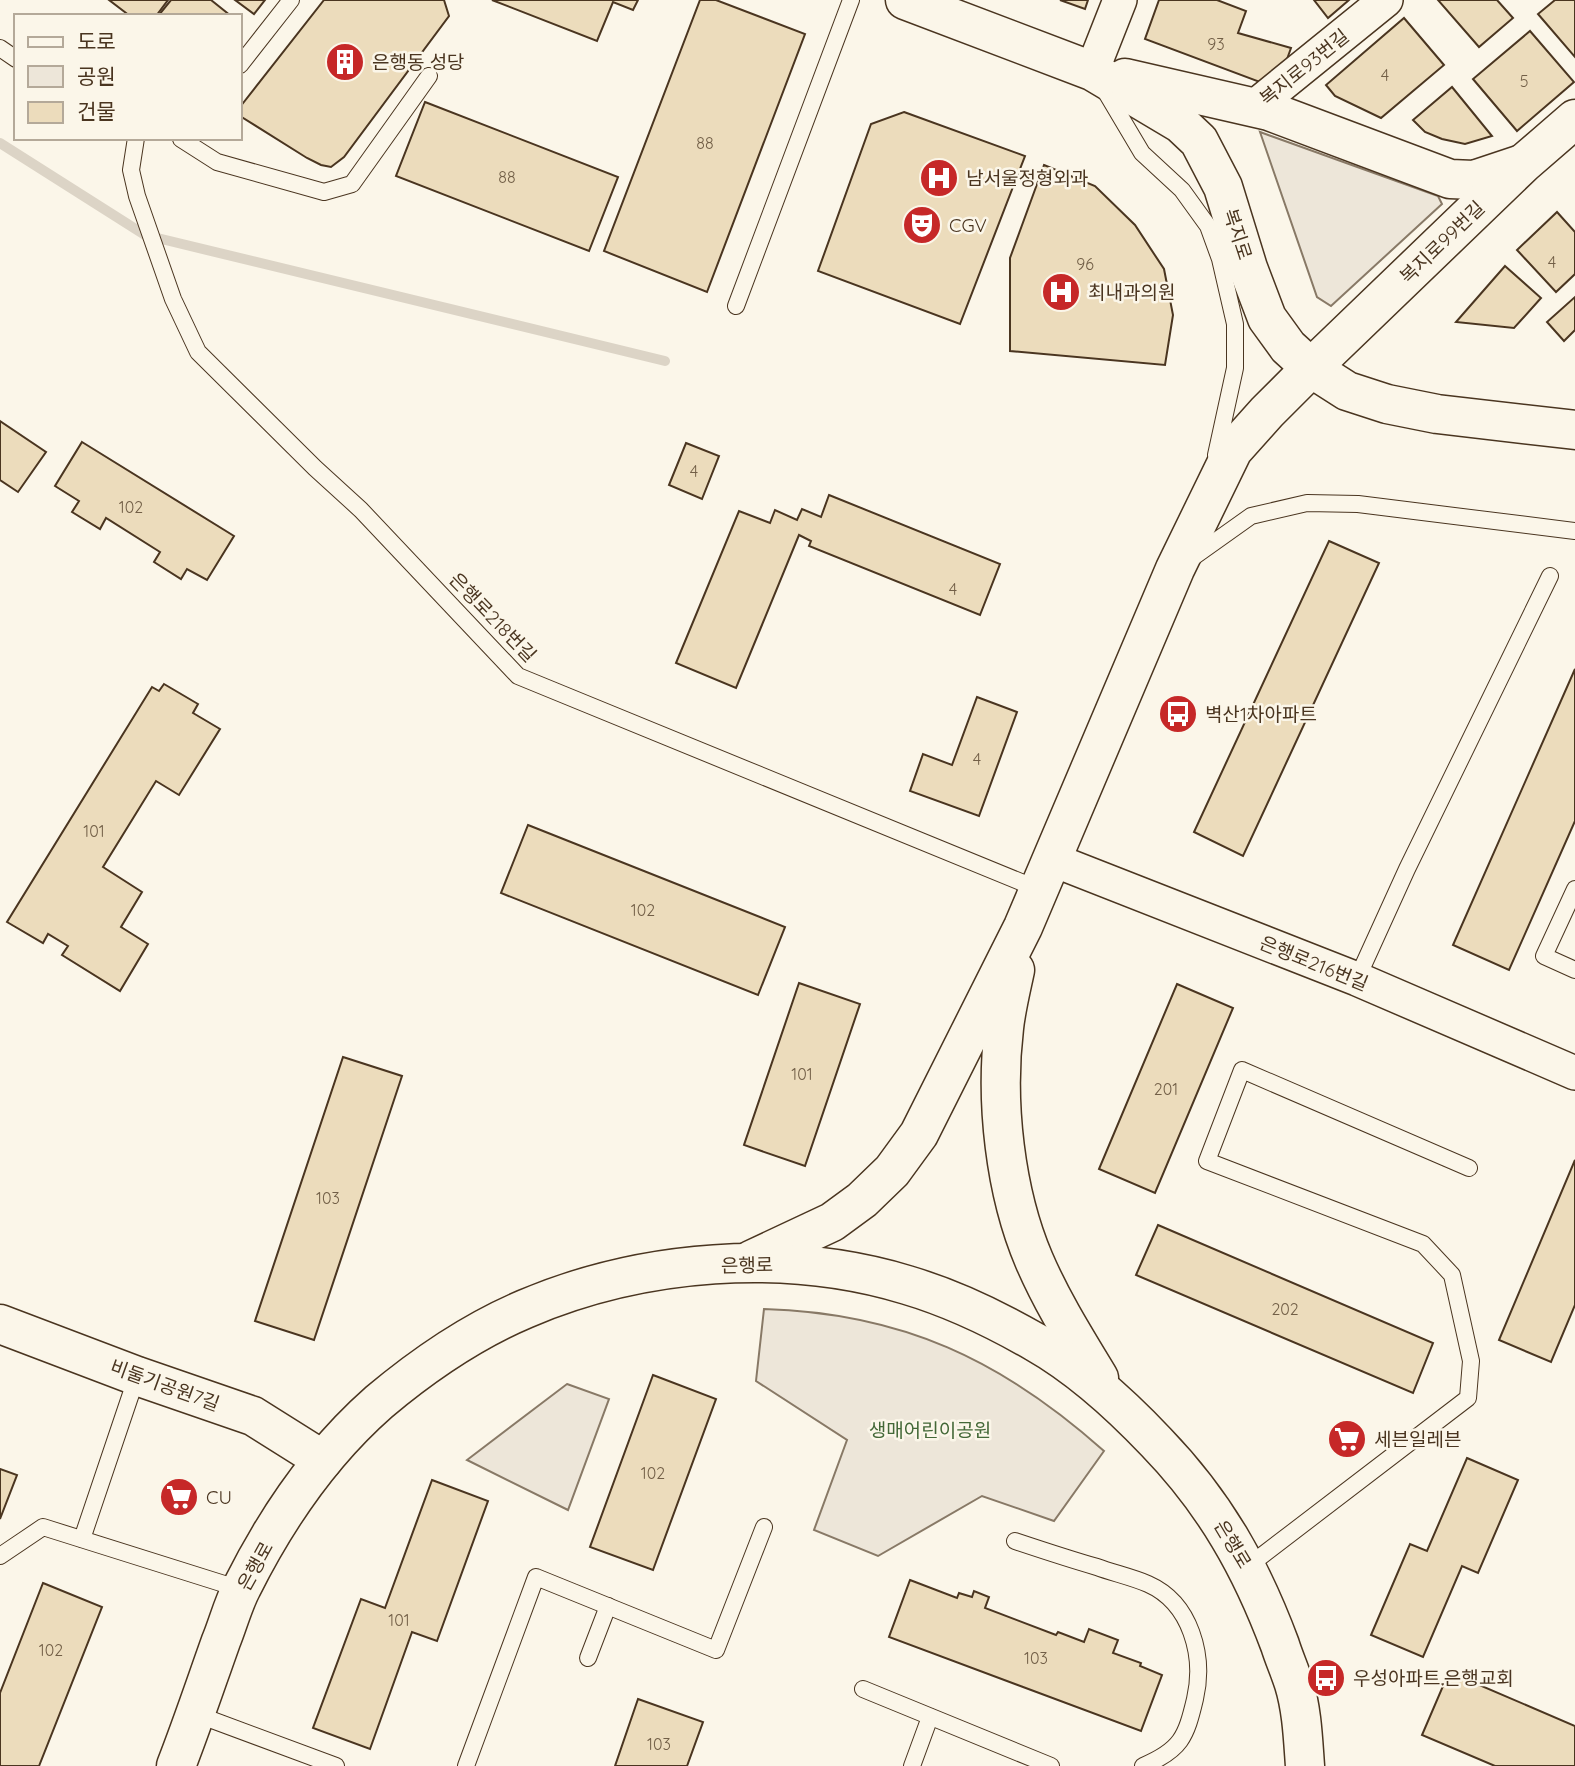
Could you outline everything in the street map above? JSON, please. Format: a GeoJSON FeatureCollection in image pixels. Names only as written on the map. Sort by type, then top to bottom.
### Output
{"type":"FeatureCollection","features":[{"type":"Feature","properties":{"kind":"street","name":"복지로"},"geometry":{"type":"LineString","coordinates":[[905,0],[1092,71],[1181,124],[1199,141],[1223,187],[1267,318],[1287,347],[1311,368],[1347,391],[1387,404],[1437,414],[1575,430]]}},
{"type":"Feature","properties":{"kind":"street"},"geometry":{"type":"LineString","coordinates":[[1120,0],[1092,71],[1254,107],[1450,179],[1474,180],[1524,163]]}},
{"type":"Feature","properties":{"kind":"street","name":"복지로93번길"},"geometry":{"type":"LineString","coordinates":[[1254,107],[1386,0]]}},
{"type":"Feature","properties":{"kind":"street","name":"복지로99번길"},"geometry":{"type":"LineString","coordinates":[[1311,368],[1524,163],[1575,119]]}},
{"type":"Feature","properties":{"kind":"street"},"geometry":{"type":"LineString","coordinates":[[739,1264],[832,1222],[862,1200],[892,1171],[919,1134],[1023,927],[1175,569],[1233,450],[1311,368]]}},
{"type":"Feature","properties":{"kind":"street","name":"은행로216번길"},"geometry":{"type":"LineString","coordinates":[[1045,874],[1357,979],[1575,1073]]}},
{"type":"Feature","properties":{"kind":"street"},"geometry":{"type":"LineString","coordinates":[[1023,927],[1004,1028],[1001,1083],[1003,1127],[1015,1203],[1035,1262],[1068,1326],[1109,1395]]}},
{"type":"Feature","properties":{"kind":"street","name":"은행로"},"geometry":{"type":"LineString","coordinates":[[176,1766],[240,1589],[296,1494],[323,1460],[376,1405],[450,1350],[524,1309],[606,1282],[650,1272],[739,1264],[778,1264],[821,1268],[904,1284],[933,1294],[1038,1344],[1109,1395],[1187,1476],[1230,1534],[1247,1566],[1295,1686],[1305,1766]]}},
{"type":"Feature","properties":{"kind":"street","name":"비둘기공원7길"},"geometry":{"type":"LineString","coordinates":[[0,1324],[253,1416],[323,1460]]}},
{"type":"Feature","properties":{"kind":"lane"},"geometry":{"type":"LineString","coordinates":[[242,62],[291,0]]}},
{"type":"Feature","properties":{"kind":"lane"},"geometry":{"type":"LineString","coordinates":[[736,306],[851,0]]}},
{"type":"Feature","properties":{"kind":"lane"},"geometry":{"type":"LineString","coordinates":[[1092,71],[1142,153],[1182,190],[1208,226],[1220,259],[1235,324],[1235,368],[1218,448],[1175,569]]}},
{"type":"Feature","properties":{"kind":"lane"},"geometry":{"type":"LineString","coordinates":[[180,140],[217,162],[324,192],[352,184],[429,75]]}},
{"type":"Feature","properties":{"kind":"lane","name":"은행로218번길"},"geometry":{"type":"LineString","coordinates":[[136,140],[131,170],[137,196],[173,299],[198,352],[361,510],[518,677],[1045,874]]}},
{"type":"Feature","properties":{"kind":"lane"},"geometry":{"type":"LineString","coordinates":[[1175,569],[1251,516],[1307,503],[1358,504],[1575,531]]}},
{"type":"Feature","properties":{"kind":"lane"},"geometry":{"type":"LineString","coordinates":[[1357,979],[1407,869],[1550,576]]}},
{"type":"Feature","properties":{"kind":"lane"},"geometry":{"type":"LineString","coordinates":[[1575,889],[1544,956],[1575,970]]}},
{"type":"Feature","properties":{"kind":"lane"},"geometry":{"type":"LineString","coordinates":[[1247,1566],[1468,1398],[1471,1361],[1452,1275],[1423,1244],[1206,1161],[1242,1070],[1469,1168]]}},
{"type":"Feature","properties":{"kind":"lane"},"geometry":{"type":"LineString","coordinates":[[82,1539],[137,1376]]}},
{"type":"Feature","properties":{"kind":"lane"},"geometry":{"type":"LineString","coordinates":[[0,1556],[43,1527],[240,1589]]}},
{"type":"Feature","properties":{"kind":"lane"},"geometry":{"type":"LineString","coordinates":[[466,1766],[536,1577],[716,1650],[764,1527]]}},
{"type":"Feature","properties":{"kind":"lane"},"geometry":{"type":"LineString","coordinates":[[1015,1541],[1148,1584],[1174,1603],[1182,1614],[1193,1639],[1197,1664],[1196,1691],[1188,1728],[1170,1753],[1143,1766]]}},
{"type":"Feature","properties":{"kind":"lane"},"geometry":{"type":"LineString","coordinates":[[588,1658],[608,1606]]}},
{"type":"Feature","properties":{"kind":"lane"},"geometry":{"type":"LineString","coordinates":[[863,1689],[1051,1766]]}},
{"type":"Feature","properties":{"kind":"lane"},"geometry":{"type":"LineString","coordinates":[[195,1714],[336,1766]]}},
{"type":"Feature","properties":{"kind":"lane"},"geometry":{"type":"LineString","coordinates":[[912,1766],[930,1717]]}},
{"type":"Feature","properties":{"kind":"green space"},"geometry":{"type":"Polygon","coordinates":[[[1260,132],[1438,196],[1442,204],[1331,306],[1317,297],[1260,132]]]}},
{"type":"Feature","properties":{"kind":"green space","name":"생매어린이공원"},"geometry":{"type":"Polygon","coordinates":[[[764,1309],[861,1320],[948,1347],[1027,1391],[1104,1451],[1054,1521],[982,1496],[878,1556],[814,1530],[847,1440],[756,1381],[764,1309]]]}},
{"type":"Feature","properties":{"kind":"green space"},"geometry":{"type":"Polygon","coordinates":[[[567,1384],[609,1399],[568,1510],[467,1460],[567,1384]]]}},
{"type":"Feature","properties":{"kind":"building"},"geometry":{"type":"Polygon","coordinates":[[[109,0],[168,0],[158,14],[127,14],[109,0]]]}},
{"type":"Feature","properties":{"kind":"building"},"geometry":{"type":"Polygon","coordinates":[[[171,0],[211,0],[228,14],[160,14],[171,0]]]}},
{"type":"Feature","properties":{"kind":"building"},"geometry":{"type":"Polygon","coordinates":[[[235,0],[265,0],[254,14],[235,0]]]}},
{"type":"Feature","properties":{"kind":"building","name":"은행동 성당"},"geometry":{"type":"Polygon","coordinates":[[[324,0],[444,0],[449,16],[344,157],[331,167],[307,158],[242,117],[242,104],[324,0]]]}},
{"type":"Feature","properties":{"kind":"building"},"geometry":{"type":"Polygon","coordinates":[[[492,0],[638,0],[633,10],[613,2],[597,41],[492,0]]]}},
{"type":"Feature","properties":{"kind":"building"},"geometry":{"type":"Polygon","coordinates":[[[700,0],[716,0],[805,34],[707,292],[604,251],[700,0]]]}},
{"type":"Feature","properties":{"kind":"building"},"geometry":{"type":"Polygon","coordinates":[[[1060,0],[1088,0],[1085,9],[1060,0]]]}},
{"type":"Feature","properties":{"kind":"building"},"geometry":{"type":"Polygon","coordinates":[[[1159,0],[1217,0],[1246,11],[1238,33],[1291,48],[1282,73],[1265,84],[1145,39],[1159,0]]]}},
{"type":"Feature","properties":{"kind":"building"},"geometry":{"type":"Polygon","coordinates":[[[1314,0],[1349,0],[1328,18],[1314,0]]]}},
{"type":"Feature","properties":{"kind":"building"},"geometry":{"type":"Polygon","coordinates":[[[1438,0],[1497,0],[1513,18],[1479,47],[1438,0]]]}},
{"type":"Feature","properties":{"kind":"building"},"geometry":{"type":"Polygon","coordinates":[[[1555,0],[1575,0],[1575,57],[1538,14],[1555,0]]]}},
{"type":"Feature","properties":{"kind":"building"},"geometry":{"type":"Polygon","coordinates":[[[1404,18],[1444,65],[1381,118],[1335,96],[1326,85],[1404,18]]]}},
{"type":"Feature","properties":{"kind":"building"},"geometry":{"type":"Polygon","coordinates":[[[1530,31],[1574,82],[1517,131],[1473,79],[1530,31]]]}},
{"type":"Feature","properties":{"kind":"building"},"geometry":{"type":"Polygon","coordinates":[[[1452,87],[1492,136],[1465,144],[1425,132],[1413,120],[1452,87]]]}},
{"type":"Feature","properties":{"kind":"building"},"geometry":{"type":"Polygon","coordinates":[[[425,102],[618,177],[589,251],[396,176],[425,102]]]}},
{"type":"Feature","properties":{"kind":"building"},"geometry":{"type":"Polygon","coordinates":[[[904,112],[1025,156],[960,324],[818,271],[871,124],[904,112]]]}},
{"type":"Feature","properties":{"kind":"building"},"geometry":{"type":"Polygon","coordinates":[[[1044,165],[1095,186],[1135,225],[1164,269],[1173,315],[1165,365],[1010,351],[1010,258],[1044,165]]]}},
{"type":"Feature","properties":{"kind":"building"},"geometry":{"type":"Polygon","coordinates":[[[1557,212],[1575,232],[1575,274],[1556,292],[1517,250],[1557,212]]]}},
{"type":"Feature","properties":{"kind":"building"},"geometry":{"type":"Polygon","coordinates":[[[1505,266],[1541,298],[1514,328],[1456,322],[1505,266]]]}},
{"type":"Feature","properties":{"kind":"building"},"geometry":{"type":"Polygon","coordinates":[[[1575,297],[1575,330],[1564,341],[1547,322],[1575,297]]]}},
{"type":"Feature","properties":{"kind":"building"},"geometry":{"type":"Polygon","coordinates":[[[0,421],[46,452],[18,492],[0,480],[0,421]]]}},
{"type":"Feature","properties":{"kind":"building"},"geometry":{"type":"Polygon","coordinates":[[[82,442],[234,536],[207,580],[187,569],[181,579],[154,562],[160,552],[106,518],[100,529],[72,512],[79,501],[55,486],[82,442]]]}},
{"type":"Feature","properties":{"kind":"building"},"geometry":{"type":"Polygon","coordinates":[[[686,443],[719,456],[702,499],[669,485],[686,443]]]}},
{"type":"Feature","properties":{"kind":"building"},"geometry":{"type":"Polygon","coordinates":[[[829,495],[1000,564],[980,615],[809,546],[811,541],[799,535],[736,688],[676,663],[739,511],[770,523],[775,510],[797,520],[802,509],[821,517],[829,495]]]}},
{"type":"Feature","properties":{"kind":"building"},"geometry":{"type":"Polygon","coordinates":[[[1329,541],[1379,563],[1243,856],[1194,832],[1329,541]]]}},
{"type":"Feature","properties":{"kind":"building"},"geometry":{"type":"Polygon","coordinates":[[[1575,669],[1575,821],[1509,970],[1453,945],[1575,669]]]}},
{"type":"Feature","properties":{"kind":"building"},"geometry":{"type":"Polygon","coordinates":[[[164,684],[198,704],[193,713],[220,729],[179,795],[156,781],[103,867],[142,892],[121,927],[148,944],[120,991],[62,955],[68,946],[48,934],[43,943],[7,922],[152,687],[159,691],[164,684]]]}},
{"type":"Feature","properties":{"kind":"building"},"geometry":{"type":"Polygon","coordinates":[[[977,697],[1017,712],[979,816],[910,791],[923,754],[952,765],[977,697]]]}},
{"type":"Feature","properties":{"kind":"building"},"geometry":{"type":"Polygon","coordinates":[[[528,825],[785,927],[758,995],[501,893],[528,825]]]}},
{"type":"Feature","properties":{"kind":"building"},"geometry":{"type":"Polygon","coordinates":[[[799,983],[860,1004],[805,1166],[744,1145],[799,983]]]}},
{"type":"Feature","properties":{"kind":"building"},"geometry":{"type":"Polygon","coordinates":[[[1177,984],[1233,1008],[1155,1193],[1099,1169],[1177,984]]]}},
{"type":"Feature","properties":{"kind":"building"},"geometry":{"type":"Polygon","coordinates":[[[343,1057],[402,1076],[314,1340],[255,1321],[343,1057]]]}},
{"type":"Feature","properties":{"kind":"building"},"geometry":{"type":"Polygon","coordinates":[[[1575,1160],[1575,1305],[1551,1362],[1499,1340],[1575,1160]]]}},
{"type":"Feature","properties":{"kind":"building"},"geometry":{"type":"Polygon","coordinates":[[[1158,1225],[1433,1343],[1413,1393],[1136,1275],[1158,1225]]]}},
{"type":"Feature","properties":{"kind":"building"},"geometry":{"type":"Polygon","coordinates":[[[653,1375],[716,1399],[653,1570],[590,1547],[653,1375]]]}},
{"type":"Feature","properties":{"kind":"building"},"geometry":{"type":"Polygon","coordinates":[[[1467,1458],[1518,1480],[1478,1573],[1462,1566],[1423,1657],[1371,1635],[1410,1544],[1427,1551],[1467,1458]]]}},
{"type":"Feature","properties":{"kind":"building"},"geometry":{"type":"Polygon","coordinates":[[[0,1469],[17,1475],[0,1519],[0,1469]]]}},
{"type":"Feature","properties":{"kind":"building"},"geometry":{"type":"Polygon","coordinates":[[[432,1480],[488,1501],[437,1641],[412,1632],[370,1749],[313,1728],[361,1599],[385,1608],[432,1480]]]}},
{"type":"Feature","properties":{"kind":"building"},"geometry":{"type":"Polygon","coordinates":[[[910,1580],[957,1598],[959,1593],[972,1597],[974,1591],[989,1597],[985,1608],[1056,1635],[1058,1632],[1084,1642],[1089,1629],[1118,1640],[1113,1653],[1141,1663],[1140,1666],[1162,1675],[1141,1731],[889,1637],[910,1580]]]}},
{"type":"Feature","properties":{"kind":"building"},"geometry":{"type":"Polygon","coordinates":[[[43,1583],[102,1607],[39,1766],[0,1766],[0,1693],[43,1583]]]}},
{"type":"Feature","properties":{"kind":"building"},"geometry":{"type":"Polygon","coordinates":[[[1449,1672],[1575,1726],[1575,1766],[1495,1766],[1422,1735],[1449,1672]]]}},
{"type":"Feature","properties":{"kind":"building"},"geometry":{"type":"Polygon","coordinates":[[[638,1699],[703,1722],[687,1766],[615,1766],[638,1699]]]}},
{"type":"Feature","properties":{"kind":"waterway"},"geometry":{"type":"LineString","coordinates":[[0,143],[145,235],[665,361]]}},
{"type":"Feature","properties":{"kind":"place","name":"은행동 성당"},"geometry":{"type":"Point","coordinates":[345,62]}},
{"type":"Feature","properties":{"kind":"place","name":"남서울정형외과"},"geometry":{"type":"Point","coordinates":[939,178]}},
{"type":"Feature","properties":{"kind":"place","name":"CGV"},"geometry":{"type":"Point","coordinates":[922,225]}},
{"type":"Feature","properties":{"kind":"place","name":"최내과의원"},"geometry":{"type":"Point","coordinates":[1061,292]}},
{"type":"Feature","properties":{"kind":"place","name":"벽산1차아파트"},"geometry":{"type":"Point","coordinates":[1178,714]}},
{"type":"Feature","properties":{"kind":"place","name":"세븐일레븐"},"geometry":{"type":"Point","coordinates":[1347,1439]}},
{"type":"Feature","properties":{"kind":"place","name":"CU"},"geometry":{"type":"Point","coordinates":[179,1497]}},
{"type":"Feature","properties":{"kind":"place","name":"우성아파트.은행교회"},"geometry":{"type":"Point","coordinates":[1326,1678]}}]}
